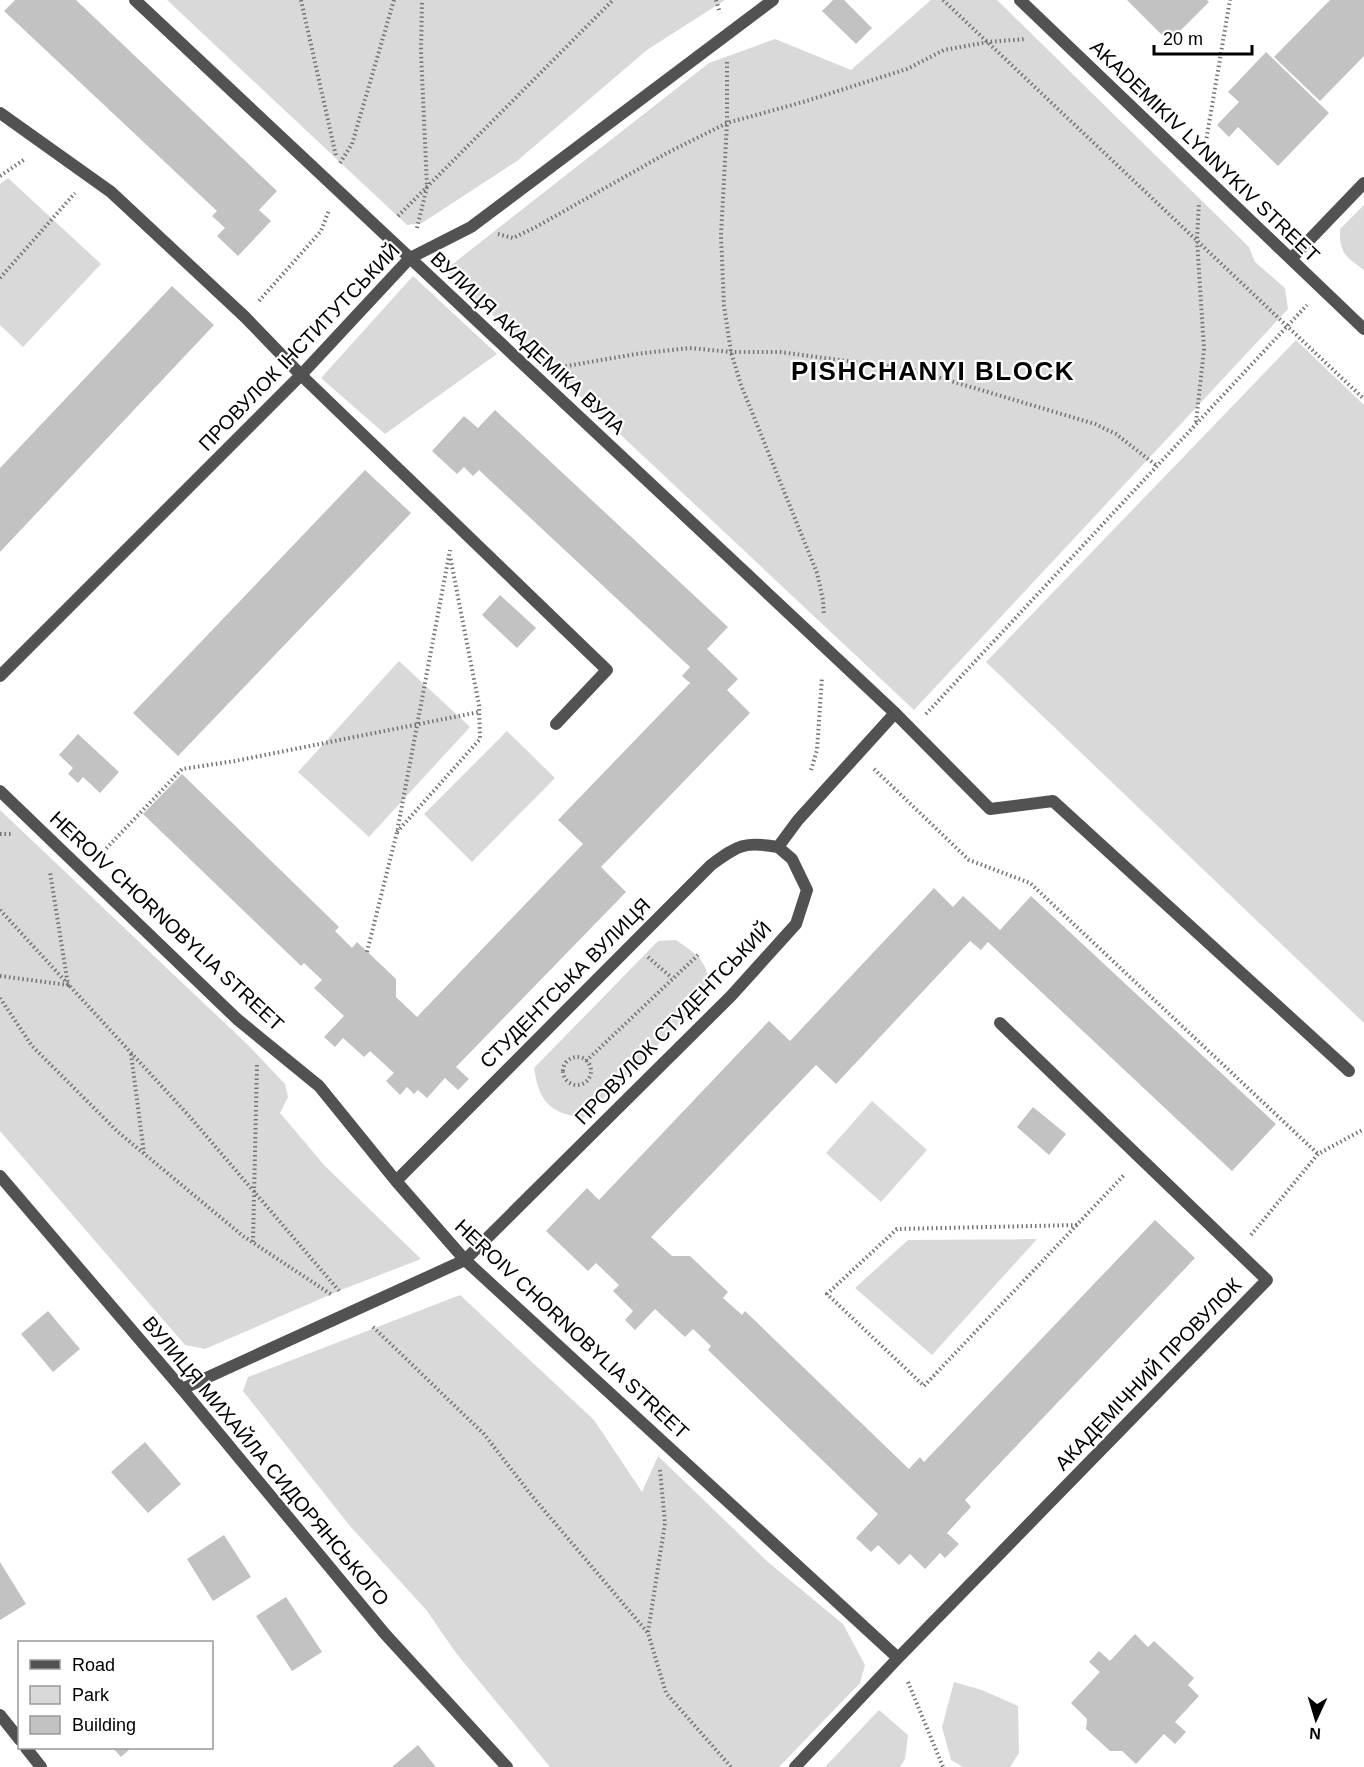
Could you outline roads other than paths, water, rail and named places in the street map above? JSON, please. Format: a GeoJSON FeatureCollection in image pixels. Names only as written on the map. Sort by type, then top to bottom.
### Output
{"type":"FeatureCollection","features":[{"type":"Feature","properties":{"kind":"street","name":"ВУЛИЦЯ АКАДЕМІКА ВУЛА"},"geometry":{"type":"LineString","coordinates":[[135,0],[911,729],[990,809],[1053,801],[1348,1071]]}},
{"type":"Feature","properties":{"kind":"street","name":"ПРОВУЛОК ІНСТИТУТСЬКИЙ"},"geometry":{"type":"LineString","coordinates":[[0,676],[301,375],[410,258],[471,227],[773,0]]}},
{"type":"Feature","properties":{"kind":"street","name":"AKADEMIKIV LYNNYKIV STREET"},"geometry":{"type":"LineString","coordinates":[[1020,0],[1364,328]]}},
{"type":"Feature","properties":{"kind":"street"},"geometry":{"type":"LineString","coordinates":[[0,113],[111,192],[245,317],[301,375],[607,669],[556,724]]}},
{"type":"Feature","properties":{"kind":"street"},"geometry":{"type":"LineString","coordinates":[[1291,259],[1364,183]]}},
{"type":"Feature","properties":{"kind":"street"},"geometry":{"type":"LineString","coordinates":[[778,847],[798,820],[895,714]]}},
{"type":"Feature","properties":{"kind":"street","name":"HEROIV CHORNOBYLIA STREET"},"geometry":{"type":"LineString","coordinates":[[0,790],[237,1019],[319,1086],[396,1181],[465,1260],[898,1658]]}},
{"type":"Feature","properties":{"kind":"street","name":"СТУДЕНТСЬКА ВУЛИЦЯ"},"geometry":{"type":"LineString","coordinates":[[396,1181],[711,865],[734,848],[758,843],[778,847]]}},
{"type":"Feature","properties":{"kind":"street","name":"ПРОВУЛОК СТУДЕНТСЬКИЙ"},"geometry":{"type":"LineString","coordinates":[[465,1260],[731,996],[796,924],[807,890],[792,859],[778,847]]}},
{"type":"Feature","properties":{"kind":"street","name":"АКАДЕМІЧНИЙ ПРОВУЛОК"},"geometry":{"type":"LineString","coordinates":[[898,1658],[1267,1280],[1000,1023]]}},
{"type":"Feature","properties":{"kind":"street","name":"ВУЛИЦЯ МИХАЙЛА СИДОРЯНСЬКОГО"},"geometry":{"type":"LineString","coordinates":[[0,1176],[182,1389],[385,1634],[507,1767]]}},
{"type":"Feature","properties":{"kind":"street"},"geometry":{"type":"LineString","coordinates":[[182,1389],[465,1260]]}},
{"type":"Feature","properties":{"kind":"street"},"geometry":{"type":"LineString","coordinates":[[795,1767],[898,1658]]}},
{"type":"Feature","properties":{"kind":"street"},"geometry":{"type":"LineString","coordinates":[[0,1715],[18,1738]]}},
{"type":"Feature","properties":{"kind":"street"},"geometry":{"type":"LineString","coordinates":[[27,1749],[41,1767]]}},
{"type":"Feature","properties":{"kind":"district","name":"PISHCHANYI BLOCK"},"geometry":{"type":"Point","coordinates":[933,371]}}]}
